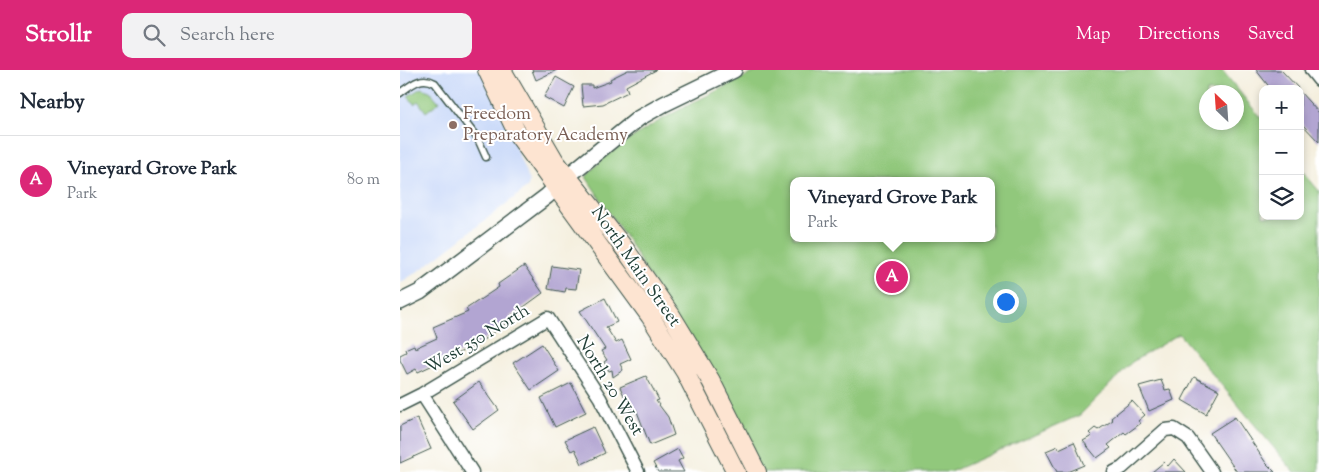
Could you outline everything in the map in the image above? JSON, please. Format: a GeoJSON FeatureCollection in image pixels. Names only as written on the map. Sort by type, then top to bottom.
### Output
{"type":"FeatureCollection","features":[{"type":"Feature","properties":{"kind":"main road"},"geometry":{"type":"LineString","coordinates":[[486,70],[518,134],[562,181]]}},
{"type":"Feature","properties":{"kind":"main road","name":"North Main Street"},"geometry":{"type":"LineString","coordinates":[[502,70],[555,161],[562,181],[686,372],[736,472]]}},
{"type":"Feature","properties":{"kind":"main road","name":"North Main Street"},"geometry":{"type":"LineString","coordinates":[[562,181],[625,249],[671,315],[711,381],[756,472]]}},
{"type":"Feature","properties":{"kind":"street"},"geometry":{"type":"LineString","coordinates":[[400,302],[420,292],[543,200],[562,181],[639,118],[734,70]]}},
{"type":"Feature","properties":{"kind":"street"},"geometry":{"type":"LineString","coordinates":[[1311,70],[1319,80]]}},
{"type":"Feature","properties":{"kind":"street","name":"West 350 North"},"geometry":{"type":"LineString","coordinates":[[400,405],[422,394],[548,318]]}},
{"type":"Feature","properties":{"kind":"street","name":"North 20 West"},"geometry":{"type":"LineString","coordinates":[[548,318],[600,398],[638,472]]}},
{"type":"Feature","properties":{"kind":"street"},"geometry":{"type":"LineString","coordinates":[[422,394],[472,472]]}},
{"type":"Feature","properties":{"kind":"street"},"geometry":{"type":"LineString","coordinates":[[1114,472],[1122,468],[1165,430],[1174,429],[1188,438],[1212,472]]}},
{"type":"Feature","properties":{"kind":"lane"},"geometry":{"type":"LineString","coordinates":[[400,93],[415,82],[429,80],[435,83],[478,139],[486,157]]}},
{"type":"Feature","properties":{"kind":"shaded area","name":"Freedom Preparatory Academy"},"geometry":{"type":"Polygon","coordinates":[[[400,70],[485,70],[529,181],[528,187],[423,268],[400,283],[400,70]]]}},
{"type":"Feature","properties":{"kind":"green space"},"geometry":{"type":"Polygon","coordinates":[[[759,70],[1222,70],[1234,85],[1199,85],[1199,130],[1244,130],[1244,97],[1259,116],[1259,220],[1304,220],[1304,173],[1319,191],[1319,472],[1294,472],[1179,334],[1132,362],[1080,415],[950,472],[762,472],[632,247],[586,177],[605,157],[662,119],[759,70]]]}},
{"type":"Feature","properties":{"kind":"green space"},"geometry":{"type":"Polygon","coordinates":[[[421,88],[430,91],[439,102],[426,112],[418,101],[414,104],[408,96],[421,88]]]}},
{"type":"Feature","properties":{"kind":"building"},"geometry":{"type":"Polygon","coordinates":[[[532,70],[557,70],[536,80],[532,70]]]}},
{"type":"Feature","properties":{"kind":"building"},"geometry":{"type":"Polygon","coordinates":[[[628,70],[656,70],[626,86],[628,92],[603,104],[583,106],[581,85],[592,85],[592,88],[611,81],[610,79],[628,70]]]}},
{"type":"Feature","properties":{"kind":"building"},"geometry":{"type":"Polygon","coordinates":[[[1256,70],[1281,70],[1295,85],[1268,85],[1256,70]]]}},
{"type":"Feature","properties":{"kind":"building"},"geometry":{"type":"Polygon","coordinates":[[[556,77],[574,87],[564,108],[544,97],[556,77]]]}},
{"type":"Feature","properties":{"kind":"building"},"geometry":{"type":"Polygon","coordinates":[[[1304,96],[1319,113],[1319,142],[1304,126],[1304,96]]]}},
{"type":"Feature","properties":{"kind":"building"},"geometry":{"type":"Polygon","coordinates":[[[524,266],[543,293],[510,317],[512,319],[476,345],[418,372],[416,369],[407,374],[400,360],[400,355],[406,352],[405,349],[414,345],[415,348],[437,338],[433,327],[468,312],[466,309],[499,287],[498,284],[524,266]]]}},
{"type":"Feature","properties":{"kind":"building"},"geometry":{"type":"Polygon","coordinates":[[[552,266],[579,270],[576,289],[566,288],[565,292],[548,289],[552,266]]]}},
{"type":"Feature","properties":{"kind":"building"},"geometry":{"type":"Polygon","coordinates":[[[605,298],[617,322],[606,327],[616,343],[622,340],[631,359],[620,364],[623,370],[613,377],[612,370],[609,371],[604,362],[607,360],[601,351],[605,349],[580,311],[605,298]]]}},
{"type":"Feature","properties":{"kind":"building"},"geometry":{"type":"Polygon","coordinates":[[[542,344],[559,371],[531,390],[513,363],[542,344]]]}},
{"type":"Feature","properties":{"kind":"building"},"geometry":{"type":"Polygon","coordinates":[[[646,376],[659,400],[656,401],[668,417],[674,435],[650,445],[636,409],[631,410],[620,387],[646,376]]]}},
{"type":"Feature","properties":{"kind":"building"},"geometry":{"type":"Polygon","coordinates":[[[1194,377],[1219,390],[1206,414],[1182,400],[1194,377]]]}},
{"type":"Feature","properties":{"kind":"building"},"geometry":{"type":"Polygon","coordinates":[[[1161,380],[1165,390],[1170,389],[1174,400],[1149,411],[1139,386],[1161,380]]]}},
{"type":"Feature","properties":{"kind":"building"},"geometry":{"type":"Polygon","coordinates":[[[479,382],[499,410],[473,429],[453,401],[479,382]]]}},
{"type":"Feature","properties":{"kind":"building"},"geometry":{"type":"Polygon","coordinates":[[[571,383],[586,412],[555,427],[541,398],[571,383]]]}},
{"type":"Feature","properties":{"kind":"building"},"geometry":{"type":"Polygon","coordinates":[[[1132,401],[1145,415],[1138,421],[1141,423],[1126,434],[1124,432],[1108,445],[1111,448],[1097,458],[1083,441],[1092,436],[1089,433],[1095,428],[1098,430],[1113,420],[1111,418],[1132,401]]]}},
{"type":"Feature","properties":{"kind":"building"},"geometry":{"type":"Polygon","coordinates":[[[1235,417],[1266,463],[1275,472],[1237,472],[1210,433],[1235,417]]]}},
{"type":"Feature","properties":{"kind":"building"},"geometry":{"type":"Polygon","coordinates":[[[417,418],[431,449],[400,463],[400,426],[417,418]]]}},
{"type":"Feature","properties":{"kind":"building"},"geometry":{"type":"Polygon","coordinates":[[[593,427],[605,453],[582,464],[575,449],[571,451],[565,440],[593,427]]]}},
{"type":"Feature","properties":{"kind":"building"},"geometry":{"type":"Polygon","coordinates":[[[1074,442],[1084,465],[1067,472],[1057,472],[1046,451],[1058,446],[1059,449],[1074,442]]]}},
{"type":"Feature","properties":{"kind":"building"},"geometry":{"type":"Polygon","coordinates":[[[678,449],[683,458],[678,461],[684,472],[658,472],[653,463],[678,449]]]}},
{"type":"Feature","properties":{"kind":"building"},"geometry":{"type":"Polygon","coordinates":[[[1174,459],[1186,472],[1152,472],[1164,462],[1168,466],[1174,459]]]}},
{"type":"Feature","properties":{"kind":"place","name":"Freedom Preparatory Academy"},"geometry":{"type":"Point","coordinates":[453,125]}},
{"type":"Feature","properties":{"kind":"place","name":"Vineyard Grove Park"},"geometry":{"type":"Point","coordinates":[892,277]}}]}
